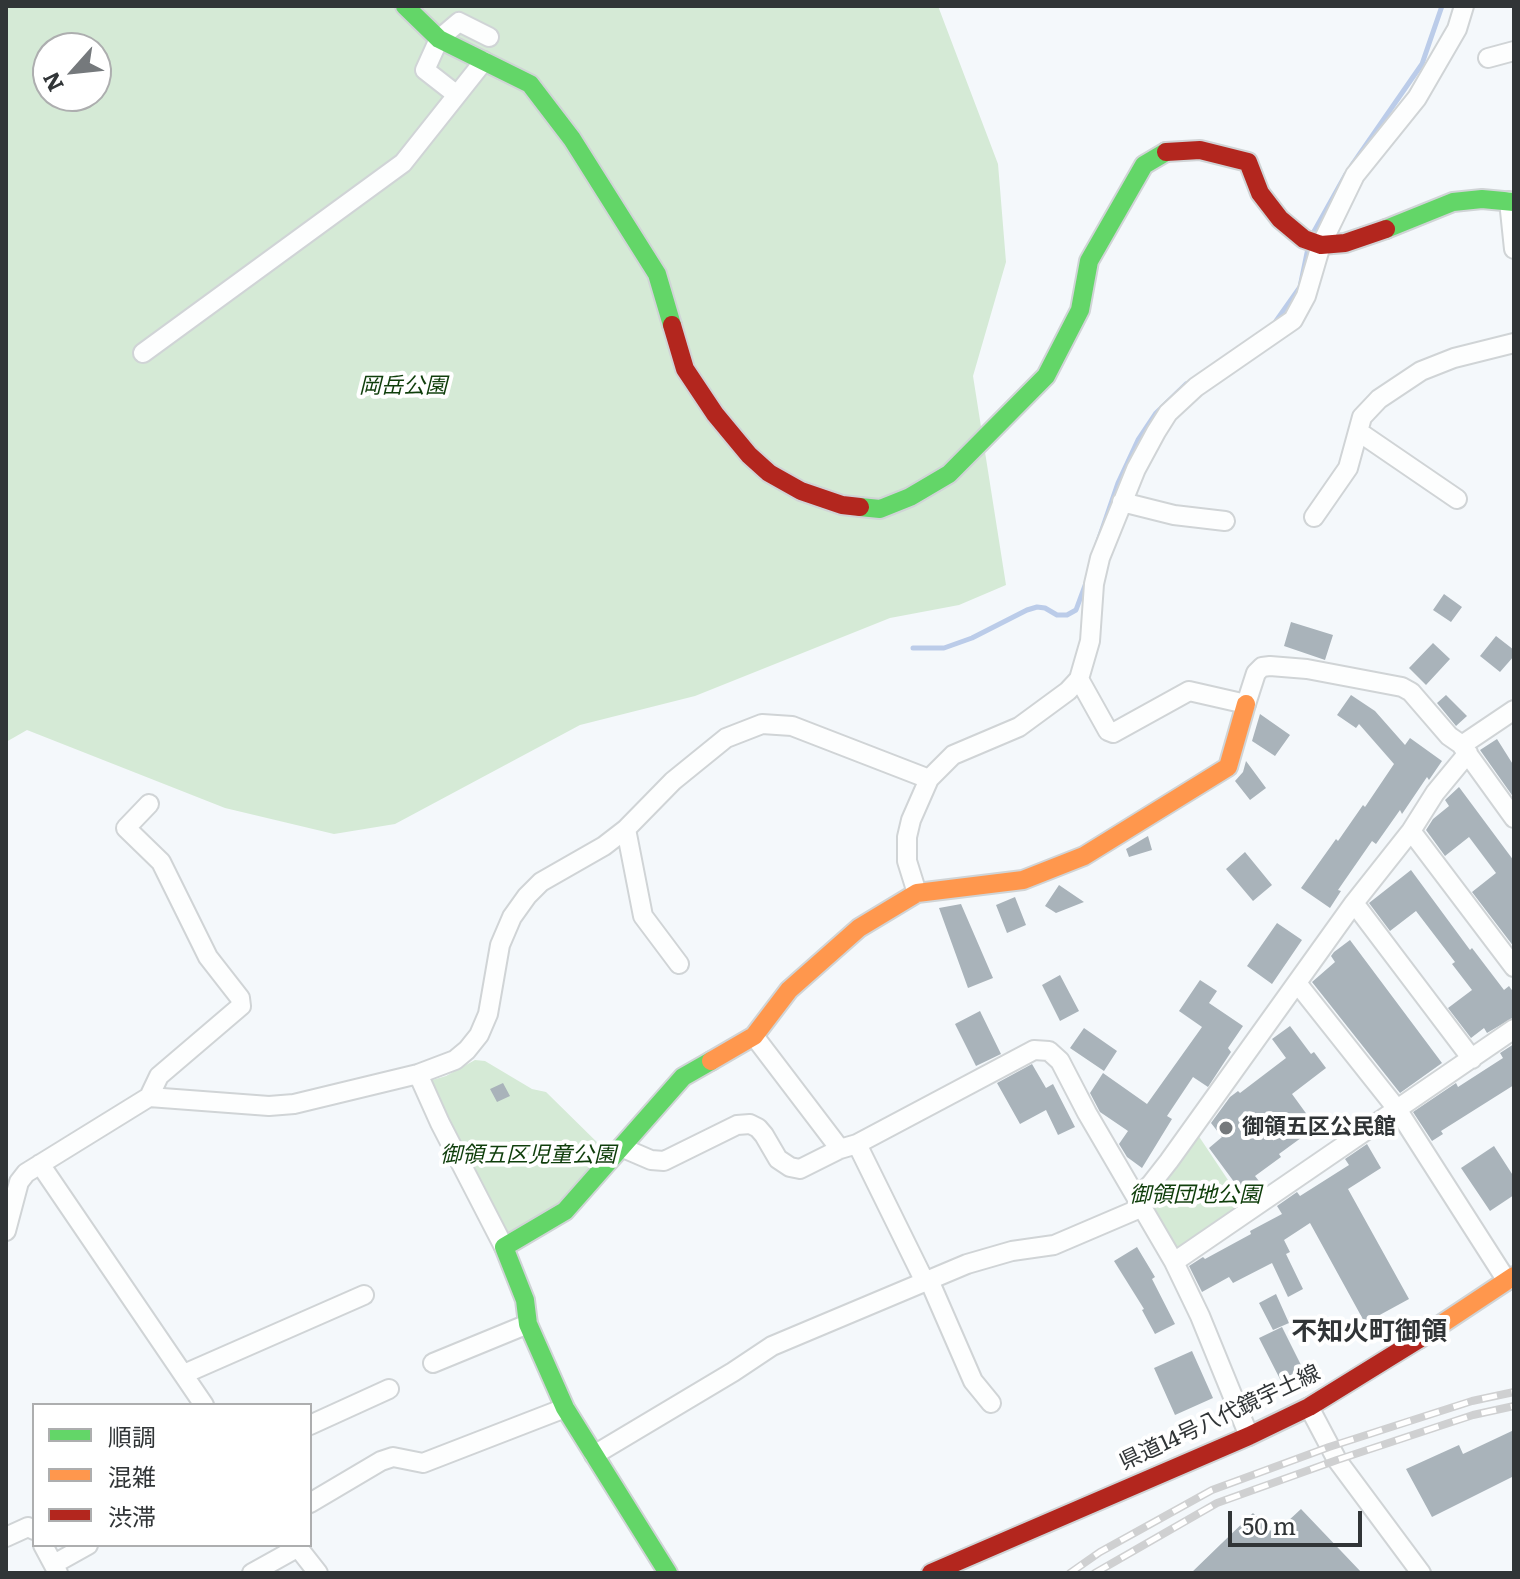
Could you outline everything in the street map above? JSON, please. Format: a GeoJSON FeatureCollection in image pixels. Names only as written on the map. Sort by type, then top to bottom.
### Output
{"type":"FeatureCollection","features":[{"type":"Feature","properties":{"kind":"street"},"geometry":{"type":"LineString","coordinates":[[405,6],[439,39],[530,84],[572,139],[657,274],[685,369],[715,414],[749,455],[769,473],[801,491],[842,505],[880,509],[910,497],[949,474],[1046,376],[1080,310],[1089,261],[1144,165],[1169,150],[1200,150],[1248,162],[1260,193],[1280,219],[1304,239],[1321,245],[1345,243],[1382,231],[1453,202],[1482,199],[1511,202],[1514,249]]}},
{"type":"Feature","properties":{"kind":"street"},"geometry":{"type":"LineString","coordinates":[[917,893],[907,861],[907,837],[929,779],[953,755],[1019,727],[1068,691],[1079,679],[1090,641],[1094,584],[1100,558],[1143,457],[1168,413],[1196,387],[1293,320],[1306,296],[1321,245],[1355,175],[1405,115],[1441,60],[1457,29],[1464,6]]}},
{"type":"Feature","properties":{"kind":"street"},"geometry":{"type":"LineString","coordinates":[[457,95],[425,70],[439,39],[459,22],[489,37]]}},
{"type":"Feature","properties":{"kind":"street"},"geometry":{"type":"LineString","coordinates":[[1488,58],[1514,51]]}},
{"type":"Feature","properties":{"kind":"street"},"geometry":{"type":"LineString","coordinates":[[143,353],[403,163],[484,61]]}},
{"type":"Feature","properties":{"kind":"street"},"geometry":{"type":"LineString","coordinates":[[1314,517],[1348,468],[1362,417],[1379,399],[1421,371],[1454,358],[1514,343]]}},
{"type":"Feature","properties":{"kind":"street"},"geometry":{"type":"LineString","coordinates":[[1359,432],[1457,499]]}},
{"type":"Feature","properties":{"kind":"street"},"geometry":{"type":"LineString","coordinates":[[1122,502],[1174,515],[1225,521]]}},
{"type":"Feature","properties":{"kind":"street"},"geometry":{"type":"LineString","coordinates":[[504,1247],[565,1211],[683,1077],[754,1036],[789,990],[859,928],[917,893],[1023,880],[1084,856],[1228,767],[1256,673],[1262,667],[1307,669],[1383,682],[1411,692],[1449,736],[1465,749],[1514,818]]}},
{"type":"Feature","properties":{"kind":"street"},"geometry":{"type":"LineString","coordinates":[[1079,679],[1108,731],[1113,733],[1189,691],[1246,704]]}},
{"type":"Feature","properties":{"kind":"street"},"geometry":{"type":"LineString","coordinates":[[594,1455],[772,1346],[985,1257],[1054,1245],[1140,1202],[1354,903],[1411,831],[1465,749],[1514,710]]}},
{"type":"Feature","properties":{"kind":"street"},"geometry":{"type":"LineString","coordinates":[[149,1097],[269,1106],[294,1104],[418,1074],[455,1060],[479,1035],[488,1014],[500,945],[512,917],[527,896],[541,882],[604,846],[626,829],[673,781],[726,738],[762,724],[792,726],[929,779]]}},
{"type":"Feature","properties":{"kind":"street"},"geometry":{"type":"LineString","coordinates":[[6,1231],[19,1182],[26,1173],[149,1097],[159,1076],[241,1006],[240,998],[208,957],[161,862],[126,828],[149,804]]}},
{"type":"Feature","properties":{"kind":"street"},"geometry":{"type":"LineString","coordinates":[[626,829],[643,916],[679,964]]}},
{"type":"Feature","properties":{"kind":"street"},"geometry":{"type":"LineString","coordinates":[[1411,831],[1514,967]]}},
{"type":"Feature","properties":{"kind":"street"},"geometry":{"type":"LineString","coordinates":[[1354,903],[1472,1059]]}},
{"type":"Feature","properties":{"kind":"street"},"geometry":{"type":"LineString","coordinates":[[1297,983],[1397,1109],[1512,1284]]}},
{"type":"Feature","properties":{"kind":"street"},"geometry":{"type":"LineString","coordinates":[[1174,1262],[1514,1029]]}},
{"type":"Feature","properties":{"kind":"street"},"geometry":{"type":"LineString","coordinates":[[754,1036],[848,1146],[927,1281],[973,1381],[991,1403]]}},
{"type":"Feature","properties":{"kind":"street"},"geometry":{"type":"LineString","coordinates":[[623,1148],[651,1160],[664,1161],[737,1125],[750,1124],[758,1128],[778,1159],[800,1169],[1034,1050],[1049,1051],[1060,1061],[1174,1262],[1200,1316],[1249,1436]]}},
{"type":"Feature","properties":{"kind":"street"},"geometry":{"type":"LineString","coordinates":[[418,1074],[504,1247],[525,1300],[528,1324],[565,1408],[668,1573]]}},
{"type":"Feature","properties":{"kind":"street"},"geometry":{"type":"LineString","coordinates":[[40,1164],[203,1403]]}},
{"type":"Feature","properties":{"kind":"street","name":"県道14号八代鏡宇土線"},"geometry":{"type":"LineString","coordinates":[[931,1573],[1249,1436],[1309,1407],[1512,1284]]}},
{"type":"Feature","properties":{"kind":"street"},"geometry":{"type":"LineString","coordinates":[[184,1374],[364,1295]]}},
{"type":"Feature","properties":{"kind":"street"},"geometry":{"type":"LineString","coordinates":[[433,1363],[528,1324]]}},
{"type":"Feature","properties":{"kind":"street"},"geometry":{"type":"LineString","coordinates":[[312,1424],[389,1389]]}},
{"type":"Feature","properties":{"kind":"street"},"geometry":{"type":"LineString","coordinates":[[1309,1407],[1337,1460],[1421,1573]]}},
{"type":"Feature","properties":{"kind":"street"},"geometry":{"type":"LineString","coordinates":[[312,1502],[381,1461],[393,1457],[423,1463],[565,1408]]}},
{"type":"Feature","properties":{"kind":"street"},"geometry":{"type":"LineString","coordinates":[[6,1537],[28,1527],[32,1529]]}},
{"type":"Feature","properties":{"kind":"street"},"geometry":{"type":"LineString","coordinates":[[44,1547],[56,1568],[85,1547]]}},
{"type":"Feature","properties":{"kind":"street"},"geometry":{"type":"LineString","coordinates":[[252,1573],[294,1547]]}},
{"type":"Feature","properties":{"kind":"street"},"geometry":{"type":"LineString","coordinates":[[297,1547],[318,1573]]}},
{"type":"Feature","properties":{"kind":"green space","name":"岡岳公園"},"geometry":{"type":"Polygon","coordinates":[[[6,6],[938,6],[998,164],[1006,262],[973,376],[1006,585],[959,605],[890,618],[695,696],[580,725],[395,824],[334,834],[225,808],[27,730],[6,742],[6,6]]]}},
{"type":"Feature","properties":{"kind":"green space","name":"御領五区児童公園"},"geometry":{"type":"Polygon","coordinates":[[[475,1060],[485,1061],[532,1089],[546,1092],[607,1152],[567,1201],[507,1238],[429,1081],[446,1076],[475,1060]]]}},
{"type":"Feature","properties":{"kind":"green space","name":"御領団地公園"},"geometry":{"type":"Polygon","coordinates":[[[1198,1135],[1244,1204],[1177,1252],[1147,1199],[1198,1135]]]}},
{"type":"Feature","properties":{"kind":"building"},"geometry":{"type":"Polygon","coordinates":[[[1444,594],[1462,607],[1451,622],[1433,610],[1444,594]]]}},
{"type":"Feature","properties":{"kind":"building"},"geometry":{"type":"Polygon","coordinates":[[[1291,622],[1333,635],[1325,660],[1284,646],[1291,622]]]}},
{"type":"Feature","properties":{"kind":"building"},"geometry":{"type":"Polygon","coordinates":[[[1496,636],[1514,650],[1514,656],[1500,672],[1480,656],[1496,636]]]}},
{"type":"Feature","properties":{"kind":"building"},"geometry":{"type":"Polygon","coordinates":[[[1433,643],[1450,659],[1426,685],[1409,668],[1433,643]]]}},
{"type":"Feature","properties":{"kind":"building"},"geometry":{"type":"Polygon","coordinates":[[[1351,695],[1375,711],[1405,745],[1410,738],[1442,761],[1376,844],[1372,841],[1338,890],[1341,891],[1330,908],[1301,888],[1336,839],[1338,841],[1363,805],[1365,807],[1394,764],[1359,724],[1356,728],[1337,715],[1351,695]]]}},
{"type":"Feature","properties":{"kind":"building"},"geometry":{"type":"Polygon","coordinates":[[[1446,695],[1467,716],[1456,726],[1437,703],[1446,695]]]}},
{"type":"Feature","properties":{"kind":"building"},"geometry":{"type":"Polygon","coordinates":[[[1260,714],[1290,735],[1275,756],[1252,741],[1260,714]]]}},
{"type":"Feature","properties":{"kind":"building"},"geometry":{"type":"Polygon","coordinates":[[[1497,739],[1514,766],[1514,798],[1480,750],[1497,739]]]}},
{"type":"Feature","properties":{"kind":"building"},"geometry":{"type":"Polygon","coordinates":[[[1246,761],[1266,788],[1250,800],[1235,781],[1243,772],[1246,761]]]}},
{"type":"Feature","properties":{"kind":"building"},"geometry":{"type":"Polygon","coordinates":[[[1459,787],[1514,861],[1514,947],[1472,892],[1496,873],[1469,837],[1445,856],[1426,830],[1433,819],[1449,806],[1445,800],[1459,787]]]}},
{"type":"Feature","properties":{"kind":"building"},"geometry":{"type":"Polygon","coordinates":[[[1148,836],[1152,850],[1129,857],[1126,849],[1148,836]]]}},
{"type":"Feature","properties":{"kind":"building"},"geometry":{"type":"Polygon","coordinates":[[[1245,852],[1272,885],[1253,901],[1226,869],[1245,852]]]}},
{"type":"Feature","properties":{"kind":"building"},"geometry":{"type":"Polygon","coordinates":[[[1411,870],[1470,950],[1472,948],[1504,990],[1509,986],[1514,993],[1514,1017],[1487,1033],[1484,1028],[1471,1038],[1448,1008],[1472,990],[1416,911],[1390,931],[1369,903],[1411,870]]]}},
{"type":"Feature","properties":{"kind":"building"},"geometry":{"type":"Polygon","coordinates":[[[1059,885],[1084,902],[1056,913],[1045,906],[1059,885]]]}},
{"type":"Feature","properties":{"kind":"building"},"geometry":{"type":"Polygon","coordinates":[[[1015,897],[1026,925],[1007,933],[996,905],[1015,897]]]}},
{"type":"Feature","properties":{"kind":"building"},"geometry":{"type":"Polygon","coordinates":[[[961,904],[993,978],[968,988],[939,908],[961,904]]]}},
{"type":"Feature","properties":{"kind":"building"},"geometry":{"type":"Polygon","coordinates":[[[1277,923],[1302,940],[1272,984],[1247,966],[1277,923]]]}},
{"type":"Feature","properties":{"kind":"building"},"geometry":{"type":"Polygon","coordinates":[[[1350,940],[1442,1063],[1400,1093],[1312,982],[1335,962],[1331,956],[1334,952],[1350,940]]]}},
{"type":"Feature","properties":{"kind":"building"},"geometry":{"type":"Polygon","coordinates":[[[1060,975],[1079,1011],[1060,1021],[1042,985],[1060,975]]]}},
{"type":"Feature","properties":{"kind":"building"},"geometry":{"type":"Polygon","coordinates":[[[1200,980],[1217,991],[1209,1003],[1243,1026],[1228,1048],[1231,1052],[1208,1087],[1193,1077],[1167,1116],[1172,1119],[1142,1168],[1127,1157],[1119,1144],[1128,1131],[1100,1112],[1090,1093],[1103,1073],[1147,1104],[1202,1027],[1179,1011],[1200,980]]]}},
{"type":"Feature","properties":{"kind":"building"},"geometry":{"type":"Polygon","coordinates":[[[980,1011],[1001,1054],[976,1066],[955,1024],[980,1011]]]}},
{"type":"Feature","properties":{"kind":"building"},"geometry":{"type":"Polygon","coordinates":[[[1290,1026],[1326,1068],[1292,1094],[1316,1127],[1255,1176],[1259,1181],[1243,1194],[1209,1148],[1222,1137],[1211,1123],[1230,1097],[1238,1091],[1240,1093],[1286,1058],[1272,1039],[1290,1026]]]}},
{"type":"Feature","properties":{"kind":"building"},"geometry":{"type":"Polygon","coordinates":[[[1084,1028],[1117,1051],[1104,1071],[1070,1048],[1084,1028]]]}},
{"type":"Feature","properties":{"kind":"building"},"geometry":{"type":"Polygon","coordinates":[[[1514,1044],[1514,1085],[1441,1131],[1443,1134],[1432,1141],[1413,1112],[1456,1083],[1458,1087],[1503,1058],[1500,1053],[1514,1044]]]}},
{"type":"Feature","properties":{"kind":"building"},"geometry":{"type":"Polygon","coordinates":[[[1032,1064],[1046,1088],[1053,1084],[1075,1127],[1058,1135],[1046,1110],[1020,1124],[997,1083],[1032,1064]]]}},
{"type":"Feature","properties":{"kind":"building"},"geometry":{"type":"Polygon","coordinates":[[[503,1083],[510,1096],[497,1102],[490,1089],[503,1083]]]}},
{"type":"Feature","properties":{"kind":"building"},"geometry":{"type":"Polygon","coordinates":[[[1367,1144],[1381,1168],[1348,1189],[1409,1299],[1365,1323],[1310,1223],[1284,1240],[1290,1252],[1286,1254],[1303,1289],[1288,1297],[1272,1263],[1233,1283],[1229,1277],[1202,1292],[1189,1266],[1282,1214],[1277,1206],[1297,1192],[1300,1196],[1349,1165],[1345,1159],[1367,1144]]]}},
{"type":"Feature","properties":{"kind":"building"},"geometry":{"type":"Polygon","coordinates":[[[1494,1146],[1514,1177],[1514,1195],[1490,1211],[1461,1168],[1494,1146]]]}},
{"type":"Feature","properties":{"kind":"building"},"geometry":{"type":"Polygon","coordinates":[[[1137,1247],[1155,1277],[1152,1279],[1175,1324],[1155,1334],[1144,1309],[1114,1261],[1137,1247]]]}},
{"type":"Feature","properties":{"kind":"building"},"geometry":{"type":"Polygon","coordinates":[[[1276,1294],[1289,1323],[1273,1330],[1259,1303],[1276,1294]]]}},
{"type":"Feature","properties":{"kind":"building"},"geometry":{"type":"Polygon","coordinates":[[[1282,1327],[1303,1369],[1281,1381],[1259,1338],[1282,1327]]]}},
{"type":"Feature","properties":{"kind":"building"},"geometry":{"type":"Polygon","coordinates":[[[1192,1351],[1213,1398],[1175,1415],[1154,1368],[1192,1351]]]}},
{"type":"Feature","properties":{"kind":"building"},"geometry":{"type":"Polygon","coordinates":[[[1514,1430],[1514,1476],[1432,1517],[1406,1469],[1459,1445],[1463,1454],[1514,1430]]]}},
{"type":"Feature","properties":{"kind":"building"},"geometry":{"type":"Polygon","coordinates":[[[1301,1509],[1362,1573],[1191,1573],[1253,1513],[1274,1534],[1301,1509]]]}},
{"type":"Feature","properties":{"kind":"waterway"},"geometry":{"type":"LineString","coordinates":[[1352,165],[1422,64],[1442,6]]}},
{"type":"Feature","properties":{"kind":"waterway"},"geometry":{"type":"LineString","coordinates":[[1312,235],[1346,174]]}},
{"type":"Feature","properties":{"kind":"waterway"},"geometry":{"type":"LineString","coordinates":[[1276,321],[1300,287],[1308,248]]}},
{"type":"Feature","properties":{"kind":"waterway"},"geometry":{"type":"LineString","coordinates":[[1097,544],[1118,483],[1138,440],[1156,413],[1186,384]]}},
{"type":"Feature","properties":{"kind":"waterway"},"geometry":{"type":"LineString","coordinates":[[913,648],[944,648],[1037,607],[1057,615],[1067,615],[1076,610],[1087,580]]}},
{"type":"Feature","properties":{"kind":"railway"},"geometry":{"type":"LineString","coordinates":[[1070,1573],[1100,1552],[1212,1490],[1329,1447],[1472,1401],[1514,1392]]}},
{"type":"Feature","properties":{"kind":"railway"},"geometry":{"type":"LineString","coordinates":[[1095,1573],[1217,1503],[1473,1415],[1514,1406]]}},
{"type":"Feature","properties":{"kind":"traffic: fast"},"geometry":{"type":"LineString","coordinates":[[405,6],[439,39],[530,84],[572,139],[657,274],[672,325]]}},
{"type":"Feature","properties":{"kind":"traffic: fast"},"geometry":{"type":"LineString","coordinates":[[860,507],[880,509],[910,497],[949,474],[1046,376],[1080,310],[1089,261],[1144,165],[1166,152]]}},
{"type":"Feature","properties":{"kind":"traffic: fast"},"geometry":{"type":"LineString","coordinates":[[1386,229],[1453,202],[1482,199],[1514,202]]}},
{"type":"Feature","properties":{"kind":"traffic: fast"},"geometry":{"type":"LineString","coordinates":[[668,1573],[565,1408],[528,1324],[525,1300],[504,1247],[565,1211],[683,1077],[711,1061]]}},
{"type":"Feature","properties":{"kind":"traffic: slow"},"geometry":{"type":"LineString","coordinates":[[711,1061],[754,1036],[789,990],[859,928],[917,893],[1023,880],[1084,856],[1228,767],[1246,704]]}},
{"type":"Feature","properties":{"kind":"traffic: slow"},"geometry":{"type":"LineString","coordinates":[[1419,1339],[1514,1276]]}},
{"type":"Feature","properties":{"kind":"traffic: jam"},"geometry":{"type":"LineString","coordinates":[[1166,152],[1200,150],[1248,162],[1260,193],[1280,219],[1304,239],[1321,245],[1345,243],[1386,229]]}},
{"type":"Feature","properties":{"kind":"traffic: jam"},"geometry":{"type":"LineString","coordinates":[[672,325],[685,369],[715,414],[749,455],[769,473],[801,491],[842,505],[860,507]]}},
{"type":"Feature","properties":{"kind":"traffic: jam"},"geometry":{"type":"LineString","coordinates":[[931,1573],[1249,1436],[1309,1407],[1419,1339]]}},
{"type":"Feature","properties":{"kind":"place","name":"御領五区公民館"},"geometry":{"type":"Point","coordinates":[1226,1128]}},
{"type":"Feature","properties":{"kind":"district","name":"不知火町御領"},"geometry":{"type":"Point","coordinates":[1369,1332]}}]}
